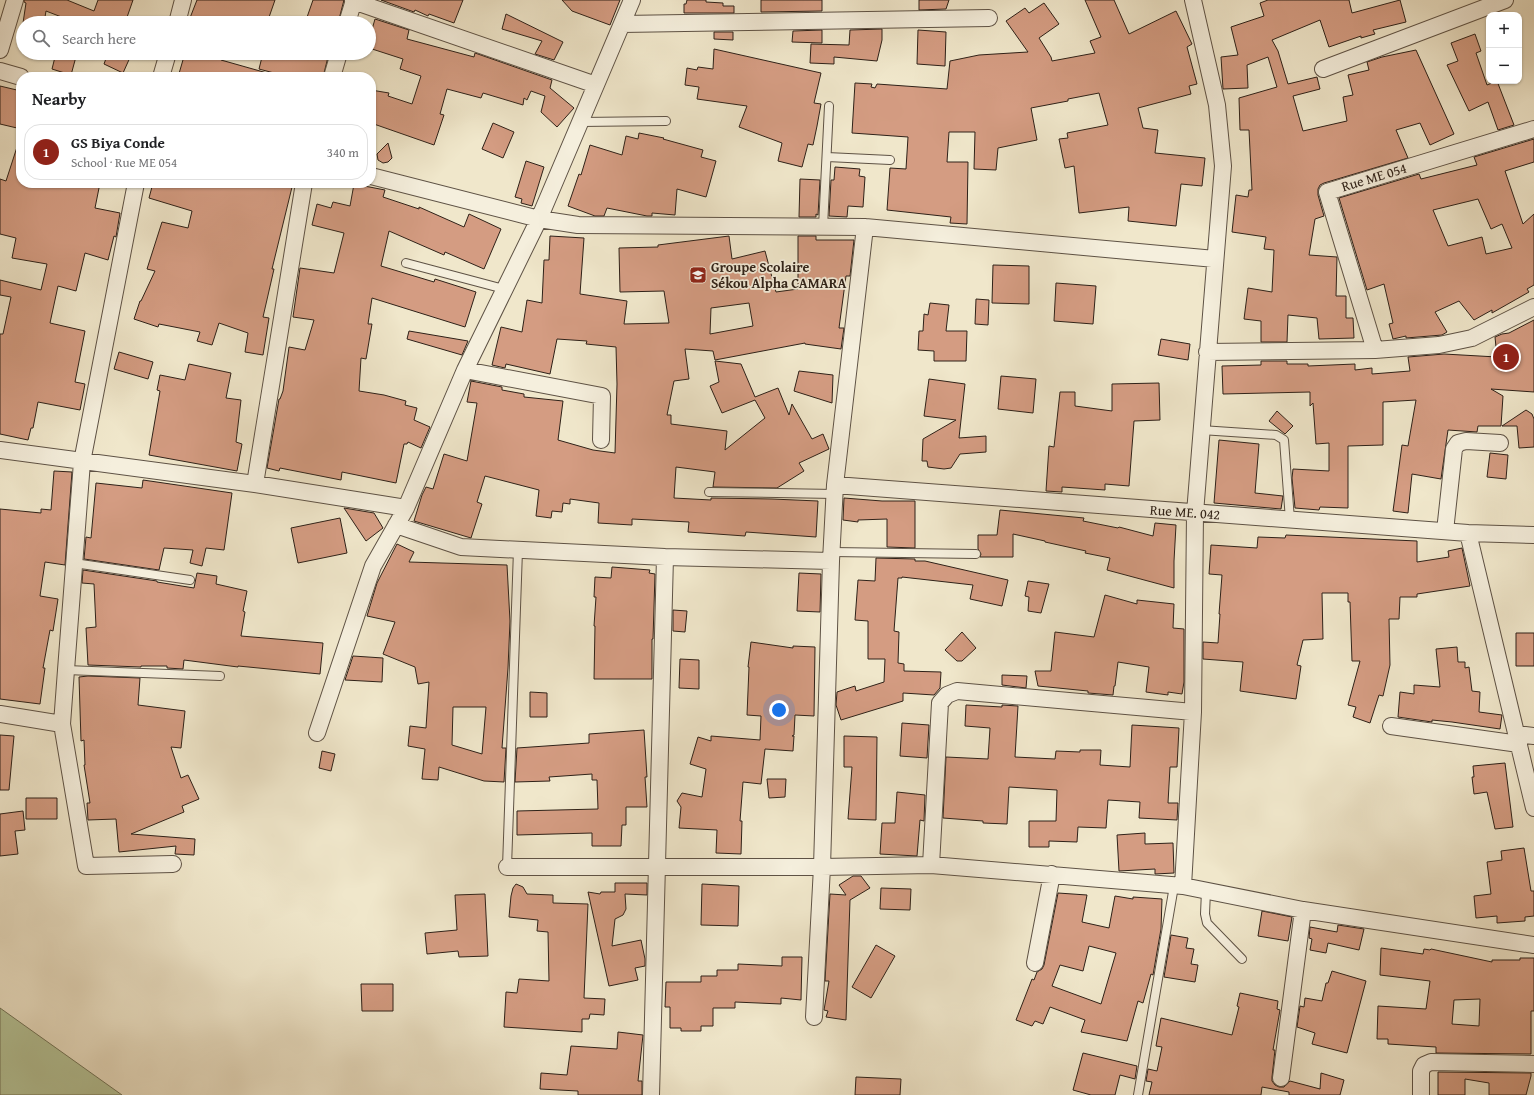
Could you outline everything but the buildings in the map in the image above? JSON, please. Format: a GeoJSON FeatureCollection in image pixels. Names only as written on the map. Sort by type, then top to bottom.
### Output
{"type":"FeatureCollection","features":[{"type":"Feature","properties":{"kind":"street"},"geometry":{"type":"LineString","coordinates":[[0,50],[15,0]]}},
{"type":"Feature","properties":{"kind":"street"},"geometry":{"type":"LineString","coordinates":[[179,16],[184,0]]}},
{"type":"Feature","properties":{"kind":"street"},"geometry":{"type":"LineString","coordinates":[[317,733],[372,566],[406,508],[465,370],[539,219],[632,0]]}},
{"type":"Feature","properties":{"kind":"street"},"geometry":{"type":"LineString","coordinates":[[1179,886],[1192,712],[1195,513],[1223,166],[1217,106],[1193,0]]}},
{"type":"Feature","properties":{"kind":"street"},"geometry":{"type":"LineString","coordinates":[[1323,69],[1505,0]]}},
{"type":"Feature","properties":{"kind":"street"},"geometry":{"type":"LineString","coordinates":[[349,16],[354,1],[596,84]]}},
{"type":"Feature","properties":{"kind":"street"},"geometry":{"type":"LineString","coordinates":[[622,24],[989,18]]}},
{"type":"Feature","properties":{"kind":"street"},"geometry":{"type":"LineString","coordinates":[[162,72],[166,60]]}},
{"type":"Feature","properties":{"kind":"street"},"geometry":{"type":"LineString","coordinates":[[333,72],[337,60]]}},
{"type":"Feature","properties":{"kind":"street"},"geometry":{"type":"LineString","coordinates":[[0,71],[16,76]]}},
{"type":"Feature","properties":{"kind":"street","name":"Rue ME 054"},"geometry":{"type":"LineString","coordinates":[[1375,350],[1327,192],[1534,129]]}},
{"type":"Feature","properties":{"kind":"street"},"geometry":{"type":"LineString","coordinates":[[376,177],[539,219],[578,225],[865,227],[1215,259]]}},
{"type":"Feature","properties":{"kind":"street"},"geometry":{"type":"LineString","coordinates":[[135,188],[82,462],[62,724],[86,866],[173,864]]}},
{"type":"Feature","properties":{"kind":"street"},"geometry":{"type":"LineString","coordinates":[[255,484],[303,188]]}},
{"type":"Feature","properties":{"kind":"street"},"geometry":{"type":"LineString","coordinates":[[814,1017],[822,867],[831,557],[835,490],[865,227]]}},
{"type":"Feature","properties":{"kind":"street"},"geometry":{"type":"LineString","coordinates":[[1207,352],[1375,350],[1439,345],[1472,338],[1534,307]]}},
{"type":"Feature","properties":{"kind":"street"},"geometry":{"type":"LineString","coordinates":[[465,370],[602,396],[601,440]]}},
{"type":"Feature","properties":{"kind":"street"},"geometry":{"type":"LineString","coordinates":[[1445,531],[1454,449],[1458,443],[1466,441],[1500,443]]}},
{"type":"Feature","properties":{"kind":"street"},"geometry":{"type":"LineString","coordinates":[[0,450],[255,484],[406,508]]}},
{"type":"Feature","properties":{"kind":"street","name":"Rue ME. 042"},"geometry":{"type":"LineString","coordinates":[[835,490],[1195,513],[1468,533],[1534,535]]}},
{"type":"Feature","properties":{"kind":"street"},"geometry":{"type":"LineString","coordinates":[[396,525],[461,547],[666,557],[831,557]]}},
{"type":"Feature","properties":{"kind":"street"},"geometry":{"type":"LineString","coordinates":[[1468,533],[1534,808]]}},
{"type":"Feature","properties":{"kind":"street"},"geometry":{"type":"LineString","coordinates":[[651,1095],[666,557]]}},
{"type":"Feature","properties":{"kind":"street"},"geometry":{"type":"LineString","coordinates":[[931,865],[940,703],[947,695],[957,691],[1192,712]]}},
{"type":"Feature","properties":{"kind":"street"},"geometry":{"type":"LineString","coordinates":[[0,714],[62,724]]}},
{"type":"Feature","properties":{"kind":"street"},"geometry":{"type":"LineString","coordinates":[[1391,726],[1518,739],[1534,736]]}},
{"type":"Feature","properties":{"kind":"street"},"geometry":{"type":"LineString","coordinates":[[507,867],[822,867],[931,865],[1052,874],[1179,886],[1303,910],[1534,945]]}},
{"type":"Feature","properties":{"kind":"street"},"geometry":{"type":"LineString","coordinates":[[1035,963],[1052,874]]}},
{"type":"Feature","properties":{"kind":"street"},"geometry":{"type":"LineString","coordinates":[[1281,1078],[1303,910]]}},
{"type":"Feature","properties":{"kind":"street"},"geometry":{"type":"LineString","coordinates":[[1421,1095],[1421,1070],[1424,1065],[1431,1062],[1534,1064]]}},
{"type":"Feature","properties":{"kind":"lane"},"geometry":{"type":"LineString","coordinates":[[823,227],[829,106]]}},
{"type":"Feature","properties":{"kind":"lane"},"geometry":{"type":"LineString","coordinates":[[580,122],[666,121]]}},
{"type":"Feature","properties":{"kind":"lane"},"geometry":{"type":"LineString","coordinates":[[827,157],[890,160]]}},
{"type":"Feature","properties":{"kind":"lane"},"geometry":{"type":"LineString","coordinates":[[406,263],[504,289]]}},
{"type":"Feature","properties":{"kind":"lane"},"geometry":{"type":"LineString","coordinates":[[1201,430],[1276,435],[1284,440],[1290,520]]}},
{"type":"Feature","properties":{"kind":"lane"},"geometry":{"type":"LineString","coordinates":[[709,492],[835,490]]}},
{"type":"Feature","properties":{"kind":"lane"},"geometry":{"type":"LineString","coordinates":[[507,867],[518,550]]}},
{"type":"Feature","properties":{"kind":"lane"},"geometry":{"type":"LineString","coordinates":[[831,557],[976,554]]}},
{"type":"Feature","properties":{"kind":"lane"},"geometry":{"type":"LineString","coordinates":[[74,563],[190,580]]}},
{"type":"Feature","properties":{"kind":"lane"},"geometry":{"type":"LineString","coordinates":[[66,670],[220,676]]}},
{"type":"Feature","properties":{"kind":"lane"},"geometry":{"type":"LineString","coordinates":[[1138,1095],[1179,886]]}},
{"type":"Feature","properties":{"kind":"lane"},"geometry":{"type":"LineString","coordinates":[[1206,891],[1205,914],[1207,923],[1242,959]]}},
{"type":"Feature","properties":{"kind":"green space"},"geometry":{"type":"Polygon","coordinates":[[[0,1008],[122,1095],[0,1095],[0,1008]]]}},
{"type":"Feature","properties":{"kind":"place","name":"Groupe Scolaire Sékou Alpha CAMARA"},"geometry":{"type":"Point","coordinates":[698,275]}},
{"type":"Feature","properties":{"kind":"place","name":"GS Biya Conde"},"geometry":{"type":"Point","coordinates":[1506,357]}}]}
